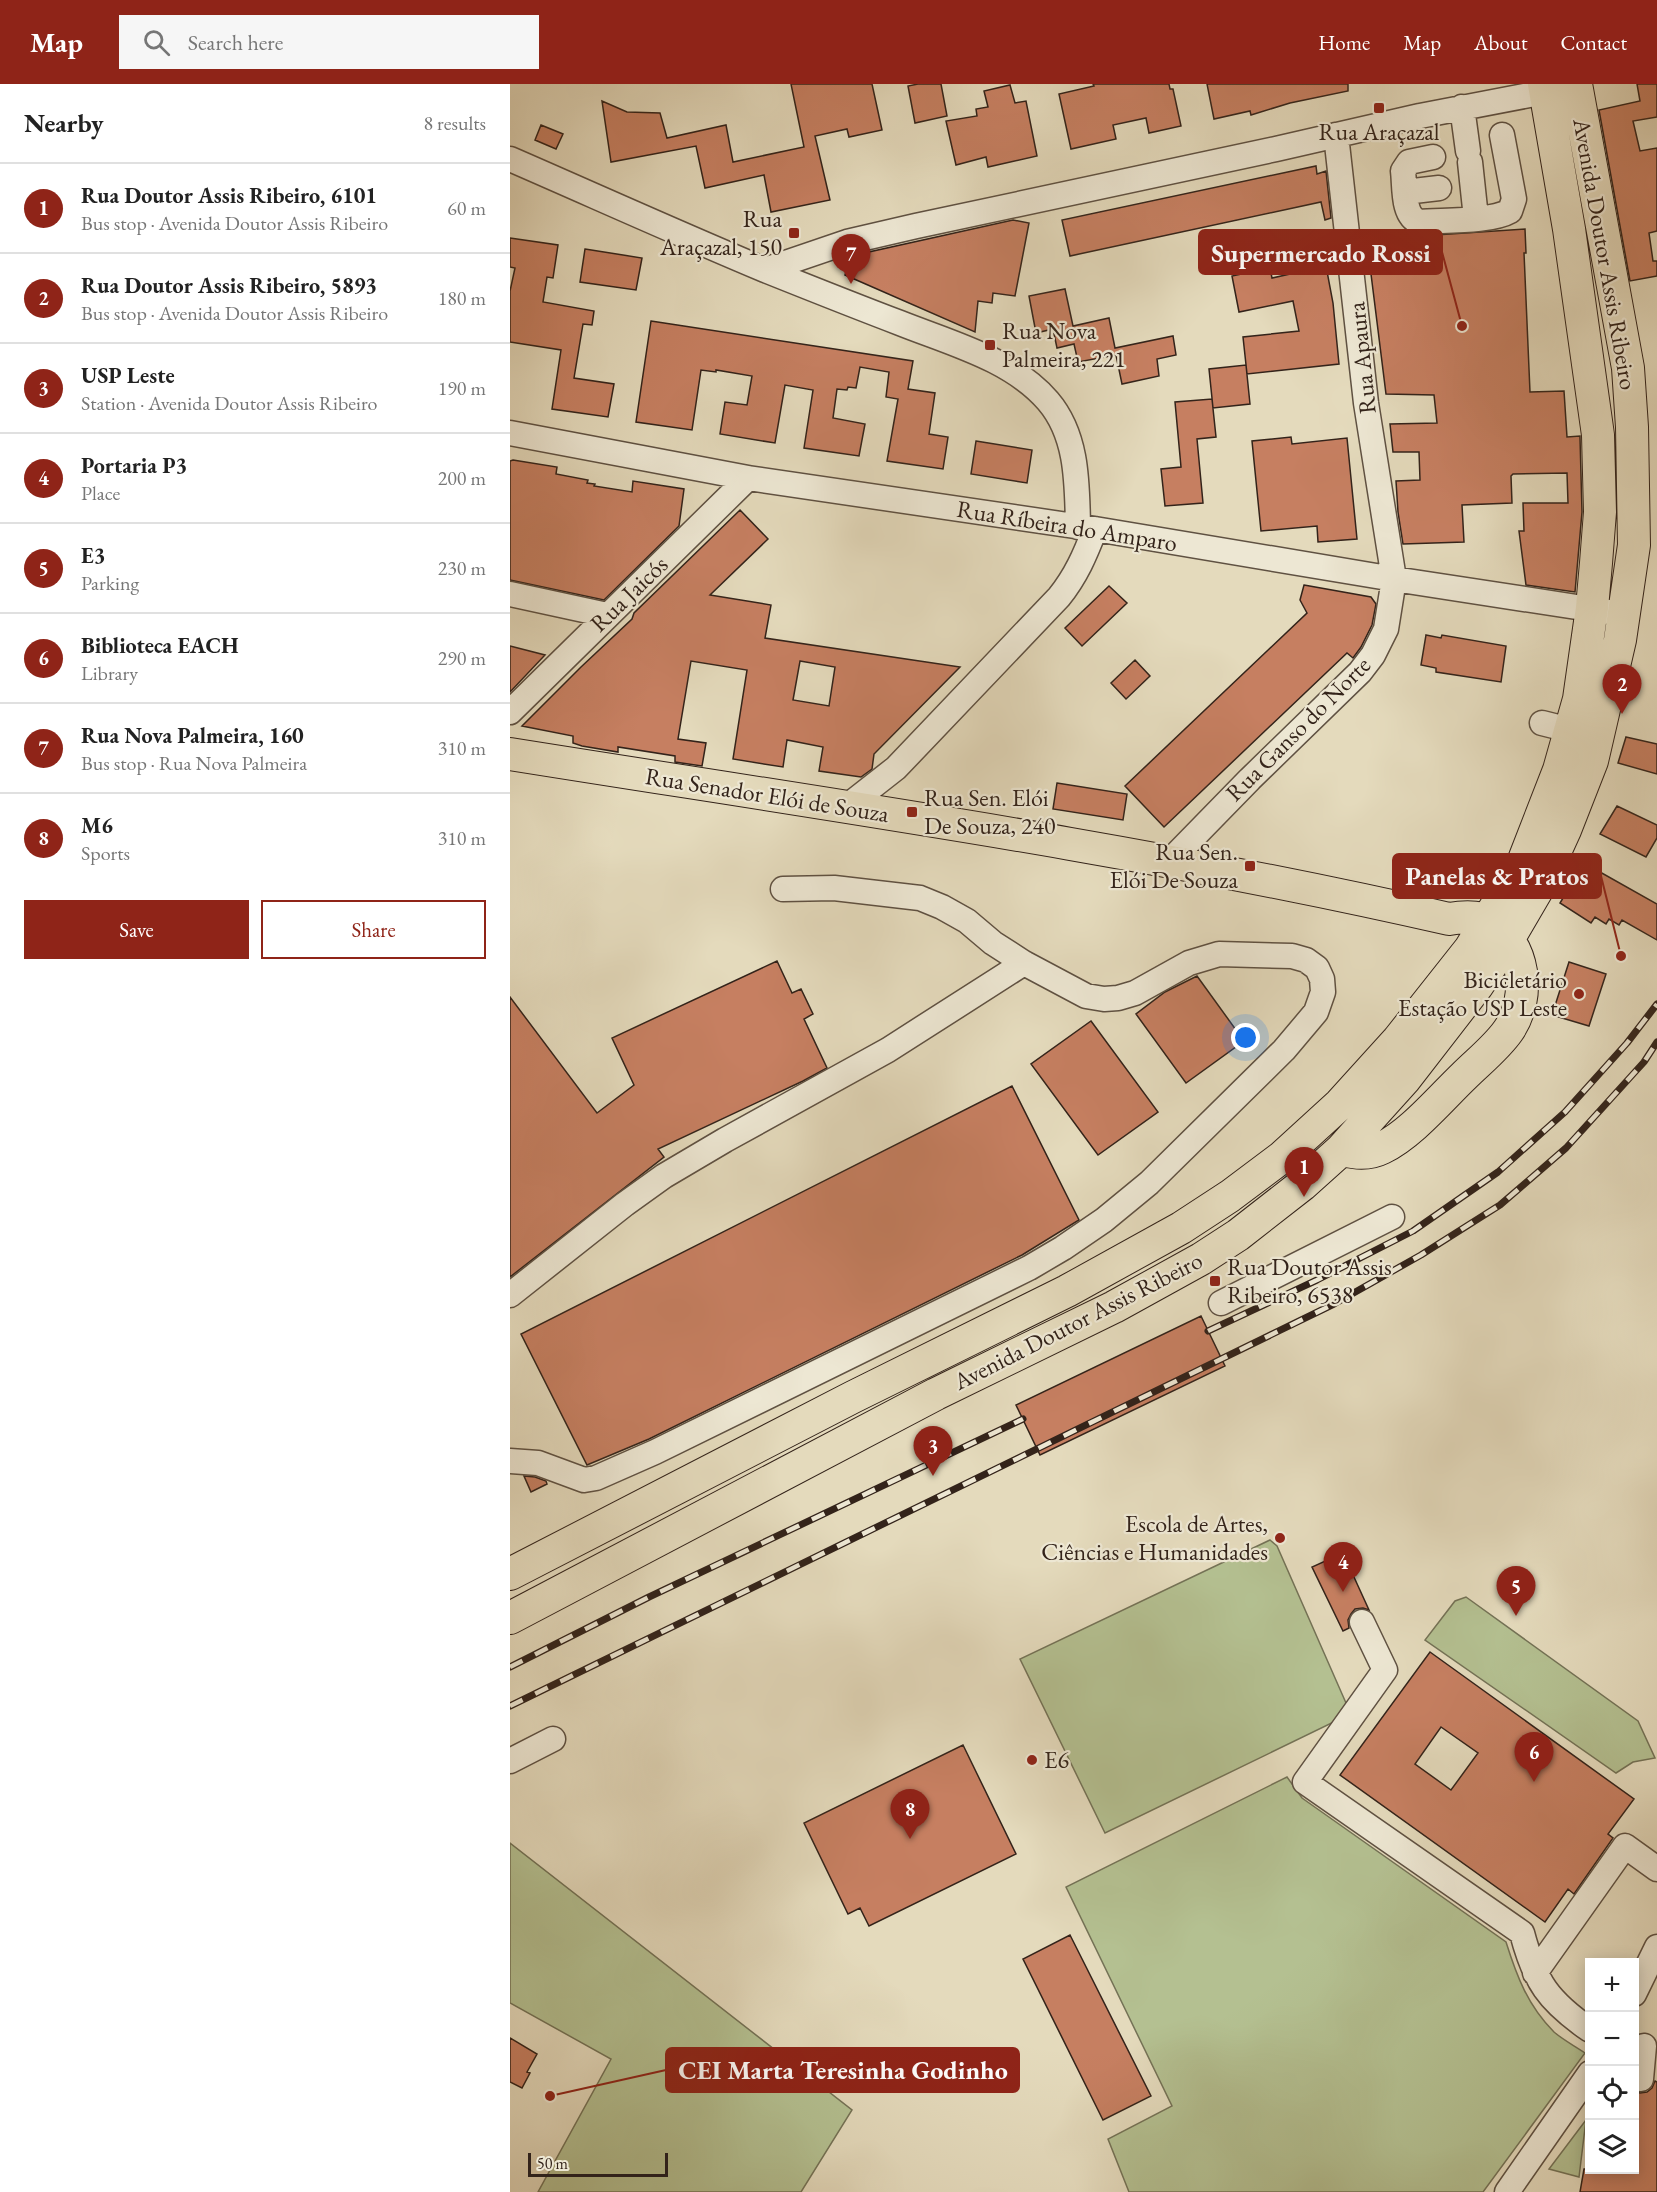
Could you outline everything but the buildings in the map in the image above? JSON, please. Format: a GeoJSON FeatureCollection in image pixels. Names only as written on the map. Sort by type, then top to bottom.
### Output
{"type":"FeatureCollection","features":[{"type":"Feature","properties":{"kind":"main road","name":"Avenida Doutor Assis Ribeiro"},"geometry":{"type":"LineString","coordinates":[[510,1574],[843,1402],[1067,1291],[1181,1228],[1230,1196],[1282,1157],[1340,1104],[1398,1040],[1470,949],[1498,930],[1540,885],[1565,831],[1589,770],[1613,677],[1625,615],[1634,545],[1632,428],[1628,368],[1576,84]]}},
{"type":"Feature","properties":{"kind":"main road","name":"Avenida Doutor Assis Ribeiro"},"geometry":{"type":"LineString","coordinates":[[510,1618],[936,1394],[1104,1312],[1177,1273],[1238,1235],[1302,1185],[1341,1150],[1405,1079],[1438,1038],[1498,930],[1559,770],[1556,727],[1579,699],[1592,608],[1600,513],[1598,435],[1569,229],[1544,88]]}},
{"type":"Feature","properties":{"kind":"main road","name":"Rua Senador Elói de Souza"},"geometry":{"type":"LineString","coordinates":[[510,754],[1170,862],[1335,893],[1449,919],[1464,917],[1498,930]]}},
{"type":"Feature","properties":{"kind":"main road"},"geometry":{"type":"LineString","coordinates":[[1449,919],[1470,949]]}},
{"type":"Feature","properties":{"kind":"main road"},"geometry":{"type":"LineString","coordinates":[[1340,1104],[1336,1137],[1341,1150],[1356,1153],[1382,1148],[1410,1129],[1509,1030],[1520,1004],[1522,982],[1520,965],[1498,930]]}},
{"type":"Feature","properties":{"kind":"street"},"geometry":{"type":"LineString","coordinates":[[765,270],[847,242],[1544,88]]}},
{"type":"Feature","properties":{"kind":"street"},"geometry":{"type":"LineString","coordinates":[[1462,107],[1476,218]]}},
{"type":"Feature","properties":{"kind":"street","name":"Rua Apaura"},"geometry":{"type":"LineString","coordinates":[[1336,135],[1366,403],[1394,579]]}},
{"type":"Feature","properties":{"kind":"street"},"geometry":{"type":"LineString","coordinates":[[1433,157],[1409,162],[1402,171],[1408,212],[1414,220],[1419,222],[1503,215],[1510,211],[1514,199],[1502,135]]}},
{"type":"Feature","properties":{"kind":"street"},"geometry":{"type":"LineString","coordinates":[[510,159],[765,270],[976,353],[1014,372],[1048,401],[1060,419],[1071,446],[1087,528],[1081,565],[1073,580],[896,768],[845,807]]}},
{"type":"Feature","properties":{"kind":"street"},"geometry":{"type":"LineString","coordinates":[[1405,192],[1439,188]]}},
{"type":"Feature","properties":{"kind":"street","name":"Rua Ríbeira do Amparo"},"geometry":{"type":"LineString","coordinates":[[510,433],[748,478],[1087,528],[1625,615]]}},
{"type":"Feature","properties":{"kind":"street","name":"Rua Jaicós"},"geometry":{"type":"LineString","coordinates":[[510,711],[748,478]]}},
{"type":"Feature","properties":{"kind":"street","name":"Rua Ganso do Norte"},"geometry":{"type":"LineString","coordinates":[[1170,862],[1250,779],[1366,665],[1386,629],[1394,579]]}},
{"type":"Feature","properties":{"kind":"street"},"geometry":{"type":"LineString","coordinates":[[510,594],[607,615]]}},
{"type":"Feature","properties":{"kind":"street"},"geometry":{"type":"LineString","coordinates":[[880,813],[896,768]]}},
{"type":"Feature","properties":{"kind":"street"},"geometry":{"type":"LineString","coordinates":[[510,1461],[538,1463],[584,1479],[596,1478],[655,1452],[1029,1268],[1104,1220],[1149,1183],[1284,1050],[1317,1012],[1323,992],[1322,979],[1317,968],[1306,960],[1292,956],[1219,954],[1189,963],[1135,993],[1118,999],[1086,996],[1024,963],[993,943],[967,921],[920,898],[834,888],[783,889]]}},
{"type":"Feature","properties":{"kind":"street"},"geometry":{"type":"LineString","coordinates":[[510,1295],[664,1176],[724,1140],[888,1050],[1024,963]]}},
{"type":"Feature","properties":{"kind":"street"},"geometry":{"type":"LineString","coordinates":[[1221,1304],[1392,1217]]}},
{"type":"Feature","properties":{"kind":"street"},"geometry":{"type":"LineString","coordinates":[[1362,1622],[1385,1670],[1305,1782],[1522,1934],[1530,1962],[1543,1989],[1573,2019],[1585,2027]]}},
{"type":"Feature","properties":{"kind":"street"},"geometry":{"type":"LineString","coordinates":[[510,1761],[553,1739]]}},
{"type":"Feature","properties":{"kind":"street"},"geometry":{"type":"LineString","coordinates":[[1535,1973],[1625,1846],[1657,1869]]}},
{"type":"Feature","properties":{"kind":"street"},"geometry":{"type":"LineString","coordinates":[[1639,1985],[1657,1947]]}},
{"type":"Feature","properties":{"kind":"street"},"geometry":{"type":"LineString","coordinates":[[1641,2079],[1645,2048]]}},
{"type":"Feature","properties":{"kind":"street"},"geometry":{"type":"LineString","coordinates":[[1507,2192],[1585,2080]]}},
{"type":"Feature","properties":{"kind":"green space"},"geometry":{"type":"Polygon","coordinates":[[[1270,1540],[1277,1546],[1346,1703],[1342,1718],[1105,1833],[1020,1659],[1270,1540]]]}},
{"type":"Feature","properties":{"kind":"green space"},"geometry":{"type":"Polygon","coordinates":[[[1466,1597],[1638,1721],[1655,1758],[1633,1762],[1616,1773],[1425,1640],[1455,1601],[1466,1597]]]}},
{"type":"Feature","properties":{"kind":"green space"},"geometry":{"type":"Polygon","coordinates":[[[1287,1777],[1302,1798],[1506,1942],[1519,1979],[1537,2012],[1554,2032],[1585,2053],[1483,2192],[1129,2192],[1108,2139],[1172,2106],[1066,1887],[1287,1777]]]}},
{"type":"Feature","properties":{"kind":"green space"},"geometry":{"type":"Polygon","coordinates":[[[510,1843],[852,2110],[801,2192],[538,2192],[611,2059],[510,2003],[510,1843]]]}},
{"type":"Feature","properties":{"kind":"green space"},"geometry":{"type":"Polygon","coordinates":[[[1585,2121],[1579,2177],[1549,2169],[1585,2121]]]}},
{"type":"Feature","properties":{"kind":"railway"},"geometry":{"type":"LineString","coordinates":[[1208,1331],[1317,1280],[1413,1231],[1498,1172],[1565,1112],[1627,1043],[1657,1004]]}},
{"type":"Feature","properties":{"kind":"railway"},"geometry":{"type":"LineString","coordinates":[[510,1706],[1334,1304],[1421,1255],[1500,1205],[1566,1148],[1644,1062],[1657,1042]]}},
{"type":"Feature","properties":{"kind":"railway"},"geometry":{"type":"LineString","coordinates":[[510,1667],[649,1597],[1023,1419]]}},
{"type":"Feature","properties":{"kind":"place","name":"Rua Araçazal"},"geometry":{"type":"Point","coordinates":[1379,108]}},
{"type":"Feature","properties":{"kind":"place","name":"Rua Araçazal, 150"},"geometry":{"type":"Point","coordinates":[794,233]}},
{"type":"Feature","properties":{"kind":"place","name":"Rua Nova Palmeira, 160"},"geometry":{"type":"Point","coordinates":[851,284]}},
{"type":"Feature","properties":{"kind":"place","name":"Supermercado Rossi"},"geometry":{"type":"Point","coordinates":[1462,326]}},
{"type":"Feature","properties":{"kind":"place","name":"Rua Nova Palmeira, 221"},"geometry":{"type":"Point","coordinates":[990,345]}},
{"type":"Feature","properties":{"kind":"place","name":"Rua Doutor Assis Ribeiro, 5893"},"geometry":{"type":"Point","coordinates":[1622,714]}},
{"type":"Feature","properties":{"kind":"place","name":"Rua Sen. Elói De Souza, 240"},"geometry":{"type":"Point","coordinates":[912,812]}},
{"type":"Feature","properties":{"kind":"place","name":"Rua Sen. Elói De Souza"},"geometry":{"type":"Point","coordinates":[1250,866]}},
{"type":"Feature","properties":{"kind":"place","name":"Panelas & Pratos"},"geometry":{"type":"Point","coordinates":[1621,956]}},
{"type":"Feature","properties":{"kind":"place","name":"Bicicletário Estação USP Leste"},"geometry":{"type":"Point","coordinates":[1579,994]}},
{"type":"Feature","properties":{"kind":"place","name":"Rua Doutor Assis Ribeiro, 6101"},"geometry":{"type":"Point","coordinates":[1304,1197]}},
{"type":"Feature","properties":{"kind":"place","name":"Rua Doutor Assis Ribeiro, 6538"},"geometry":{"type":"Point","coordinates":[1215,1281]}},
{"type":"Feature","properties":{"kind":"place","name":"USP Leste"},"geometry":{"type":"Point","coordinates":[933,1476]}},
{"type":"Feature","properties":{"kind":"place","name":"Escola de Artes, Ciências e Humanidades"},"geometry":{"type":"Point","coordinates":[1280,1538]}},
{"type":"Feature","properties":{"kind":"place","name":"Portaria P3"},"geometry":{"type":"Point","coordinates":[1343,1592]}},
{"type":"Feature","properties":{"kind":"place","name":"E3"},"geometry":{"type":"Point","coordinates":[1516,1616]}},
{"type":"Feature","properties":{"kind":"place","name":"E6"},"geometry":{"type":"Point","coordinates":[1032,1760]}},
{"type":"Feature","properties":{"kind":"place","name":"Biblioteca EACH"},"geometry":{"type":"Point","coordinates":[1534,1782]}},
{"type":"Feature","properties":{"kind":"place","name":"M6"},"geometry":{"type":"Point","coordinates":[910,1839]}},
{"type":"Feature","properties":{"kind":"place","name":"CEI Marta Teresinha Godinho"},"geometry":{"type":"Point","coordinates":[550,2096]}}]}
